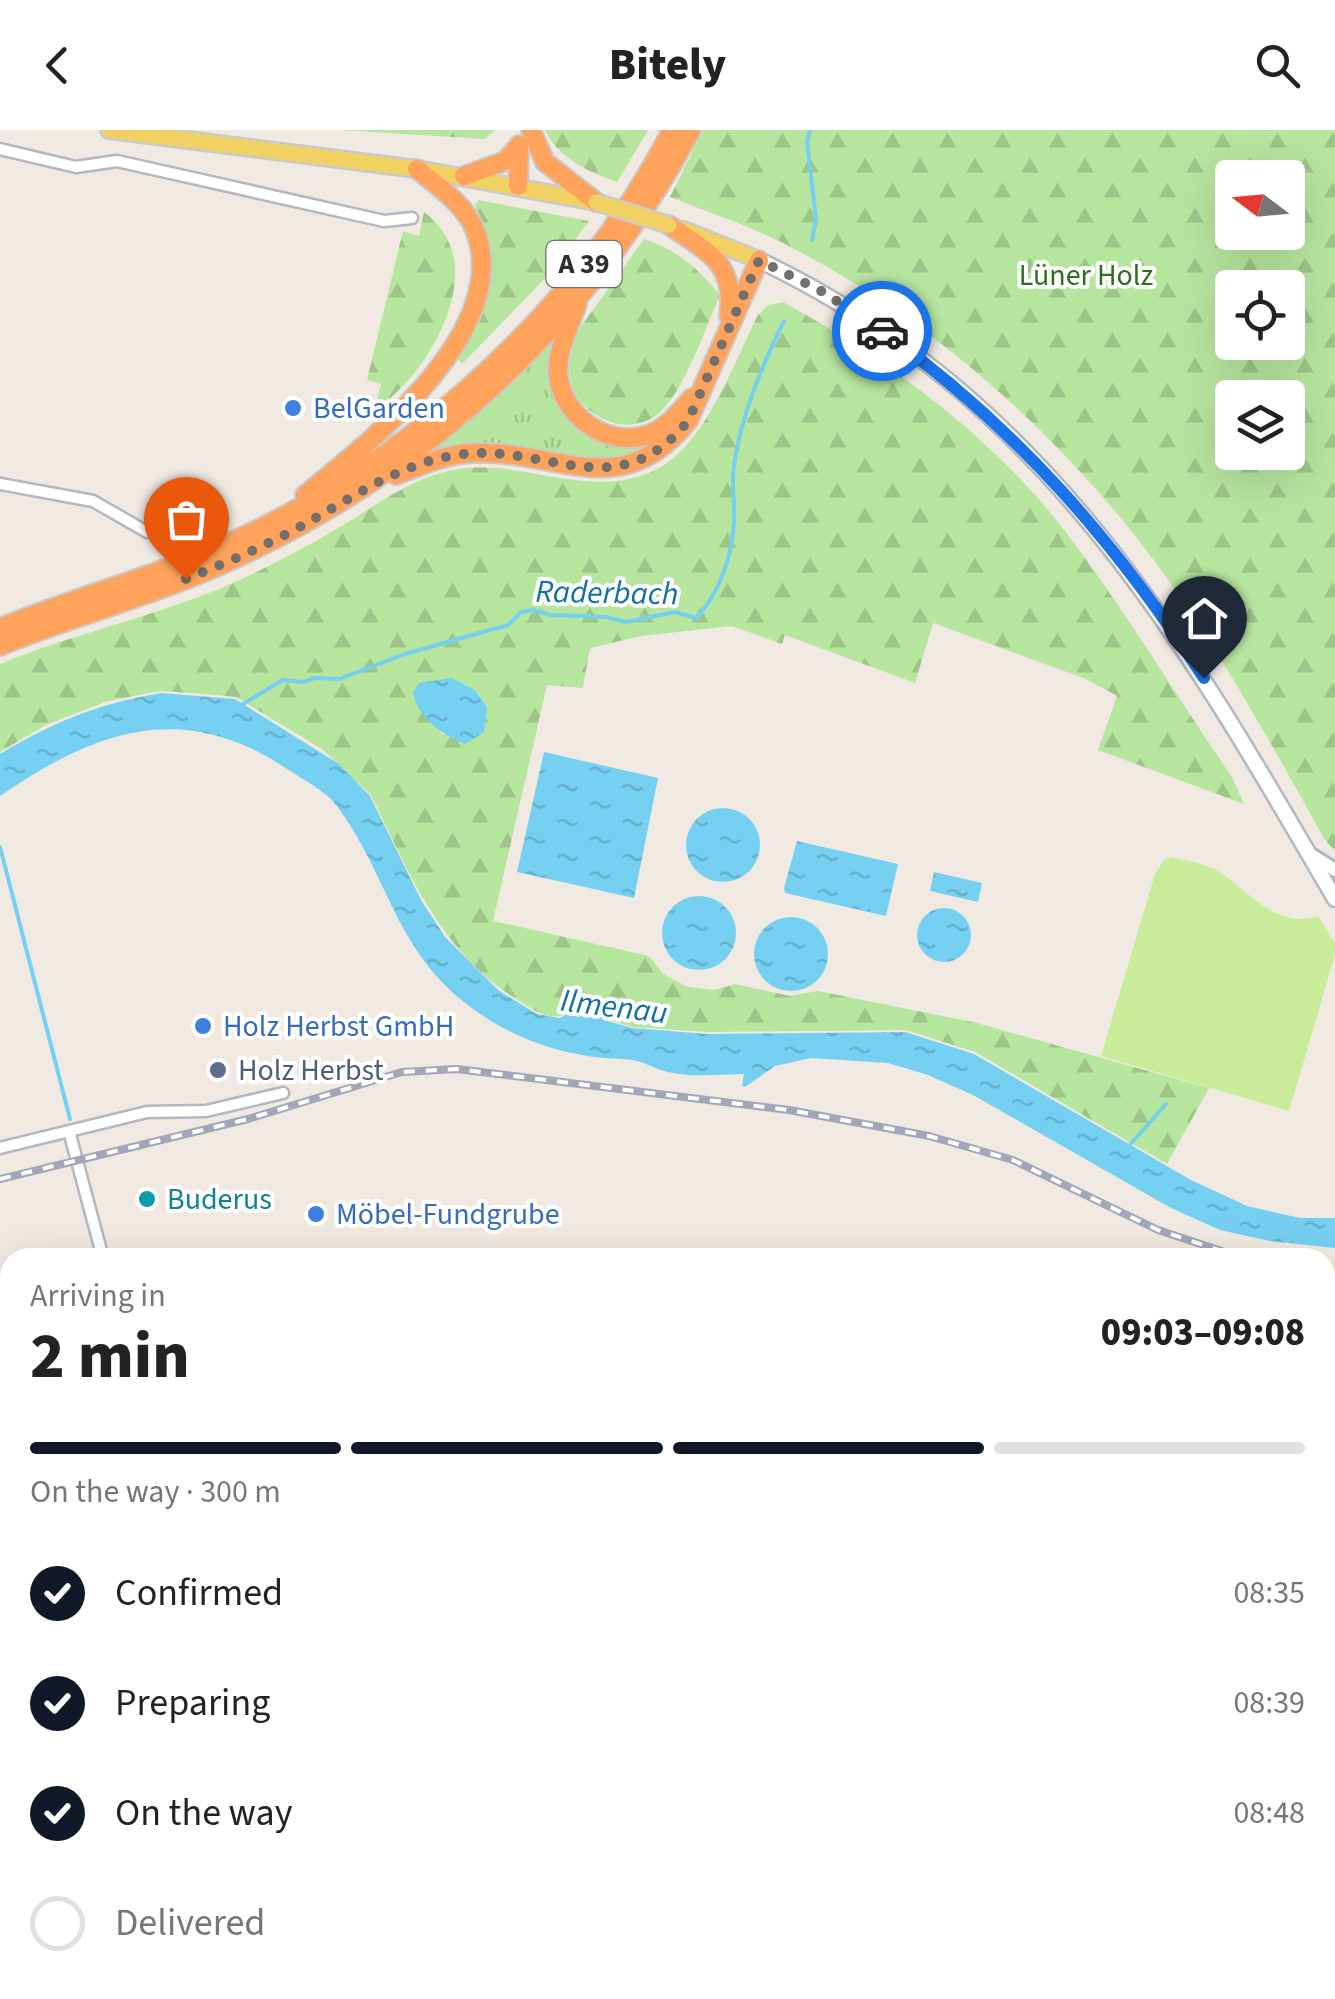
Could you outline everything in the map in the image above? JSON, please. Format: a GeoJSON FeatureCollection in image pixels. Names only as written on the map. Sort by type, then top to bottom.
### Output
{"type":"FeatureCollection","features":[{"type":"Feature","properties":{"kind":"highway"},"geometry":{"type":"LineString","coordinates":[[532,130],[545,162],[596,202]]}},
{"type":"Feature","properties":{"kind":"highway","name":"A 39"},"geometry":{"type":"LineString","coordinates":[[0,628],[162,570],[271,522],[337,486],[392,448],[475,380],[569,284],[632,196],[672,130]]}},
{"type":"Feature","properties":{"kind":"highway","name":"A 39"},"geometry":{"type":"LineString","coordinates":[[0,646],[207,571],[277,539],[404,462],[486,394],[582,294],[656,192],[691,130]]}},
{"type":"Feature","properties":{"kind":"highway"},"geometry":{"type":"LineString","coordinates":[[464,176],[504,161],[521,138]]}},
{"type":"Feature","properties":{"kind":"highway"},"geometry":{"type":"LineString","coordinates":[[518,186],[521,138]]}},
{"type":"Feature","properties":{"kind":"highway"},"geometry":{"type":"LineString","coordinates":[[271,522],[392,420],[454,345],[470,314],[482,268],[474,227],[461,207],[417,169]]}},
{"type":"Feature","properties":{"kind":"highway"},"geometry":{"type":"LineString","coordinates":[[670,224],[714,258],[727,275],[732,296],[727,332]]}},
{"type":"Feature","properties":{"kind":"highway"},"geometry":{"type":"LineString","coordinates":[[368,486],[430,462],[472,453],[591,468],[631,464],[654,455],[688,421],[759,260]]}},
{"type":"Feature","properties":{"kind":"highway","name":"A 39"},"geometry":{"type":"LineString","coordinates":[[582,294],[560,349],[558,372],[566,400],[585,424],[623,438],[642,436],[669,423],[702,387]]}},
{"type":"Feature","properties":{"kind":"main road"},"geometry":{"type":"LineString","coordinates":[[109,130],[417,169],[596,202],[670,224],[759,260],[823,292],[883,332],[984,410],[1044,468],[1101,535],[1191,658],[1334,896]]}},
{"type":"Feature","properties":{"kind":"street"},"geometry":{"type":"LineString","coordinates":[[0,148],[76,167],[117,161],[384,221],[412,218]]}},
{"type":"Feature","properties":{"kind":"street"},"geometry":{"type":"LineString","coordinates":[[0,484],[93,501],[148,532]]}},
{"type":"Feature","properties":{"kind":"street"},"geometry":{"type":"LineString","coordinates":[[1308,852],[1335,870]]}},
{"type":"Feature","properties":{"kind":"street"},"geometry":{"type":"LineString","coordinates":[[0,1148],[147,1112],[206,1112],[283,1093]]}},
{"type":"Feature","properties":{"kind":"street"},"geometry":{"type":"LineString","coordinates":[[69,1131],[100,1248]]}},
{"type":"Feature","properties":{"kind":"green space"},"geometry":{"type":"Polygon","coordinates":[[[340,130],[495,130],[485,139],[340,130]]]}},
{"type":"Feature","properties":{"kind":"green space"},"geometry":{"type":"Polygon","coordinates":[[[545,130],[648,130],[617,182],[567,157],[545,130]]]}},
{"type":"Feature","properties":{"kind":"green space","name":"Lüner Holz"},"geometry":{"type":"Polygon","coordinates":[[[703,130],[1335,130],[1335,851],[1190,611],[1107,501],[1009,401],[956,356],[843,276],[769,236],[670,197],[703,130]]]}},
{"type":"Feature","properties":{"kind":"green space"},"geometry":{"type":"Polygon","coordinates":[[[478,200],[589,221],[552,271],[463,363],[457,359],[484,303],[490,265],[484,226],[475,206],[478,200]]]}},
{"type":"Feature","properties":{"kind":"green space"},"geometry":{"type":"Polygon","coordinates":[[[424,212],[450,246],[455,265],[450,306],[421,364],[373,415],[381,384],[367,380],[403,231],[419,236],[424,212]]]}},
{"type":"Feature","properties":{"kind":"green space"},"geometry":{"type":"Polygon","coordinates":[[[644,239],[686,262],[720,296],[686,375],[668,403],[647,421],[622,424],[599,417],[580,400],[569,374],[570,358],[580,328],[644,239]]]}},
{"type":"Feature","properties":{"kind":"green space"},"geometry":{"type":"Polygon","coordinates":[[[783,302],[899,375],[971,432],[1036,496],[1109,591],[1232,777],[1244,804],[1098,750],[1117,696],[1086,679],[933,623],[915,683],[785,635],[782,644],[732,626],[641,636],[590,648],[583,688],[547,685],[493,921],[649,956],[663,974],[688,987],[715,990],[735,984],[790,996],[818,991],[973,1022],[1209,1088],[1167,1164],[975,1052],[906,1030],[706,1032],[633,1027],[608,1020],[605,1002],[560,1016],[538,1012],[491,981],[448,935],[414,882],[371,795],[322,749],[236,697],[161,691],[108,701],[46,725],[0,752],[0,664],[220,589],[301,549],[416,482],[444,472],[484,468],[612,482],[661,467],[677,455],[706,419],[758,315],[768,305],[783,302]],[[452,678],[432,721],[443,735],[487,707],[475,690],[452,678]]]}},
{"type":"Feature","properties":{"kind":"green space"},"geometry":{"type":"Polygon","coordinates":[[[563,327],[566,413],[600,437],[666,435],[630,456],[605,461],[424,455],[490,400],[563,327]]]}},
{"type":"Feature","properties":{"kind":"green space"},"geometry":{"type":"Polygon","coordinates":[[[1172,857],[1218,871],[1264,906],[1289,918],[1318,916],[1335,943],[1335,955],[1289,1111],[1101,1056],[1155,874],[1164,860],[1172,857]]]}},
{"type":"Feature","properties":{"kind":"water"},"geometry":{"type":"Polygon","coordinates":[[[452,678],[475,690],[487,707],[484,732],[465,744],[432,724],[413,692],[419,683],[452,678]]]}},
{"type":"Feature","properties":{"kind":"water"},"geometry":{"type":"Polygon","coordinates":[[[161,693],[235,699],[339,764],[370,796],[421,900],[445,937],[498,990],[537,1014],[559,1018],[604,1004],[607,1021],[633,1028],[706,1034],[905,1032],[974,1054],[1191,1180],[1247,1206],[1300,1218],[1335,1218],[1335,1248],[1270,1241],[1220,1230],[1171,1208],[973,1095],[888,1063],[811,1058],[775,1066],[745,1087],[744,1074],[677,1074],[641,1062],[594,1057],[528,1040],[469,1006],[424,960],[407,935],[354,831],[331,800],[249,747],[212,734],[176,729],[106,740],[71,754],[0,796],[0,754],[77,715],[161,693]]]}},
{"type":"Feature","properties":{"kind":"water"},"geometry":{"type":"Polygon","coordinates":[[[544,752],[658,778],[634,898],[517,872],[544,752]]]}},
{"type":"Feature","properties":{"kind":"water"},"geometry":{"type":"Polygon","coordinates":[[[723,808],[749,819],[760,845],[749,871],[723,882],[697,871],[686,845],[697,819],[723,808]]]}},
{"type":"Feature","properties":{"kind":"water"},"geometry":{"type":"Polygon","coordinates":[[[797,841],[898,864],[886,916],[785,893],[797,841]]]}},
{"type":"Feature","properties":{"kind":"water"},"geometry":{"type":"Polygon","coordinates":[[[934,872],[982,883],[978,902],[930,891],[934,872]]]}},
{"type":"Feature","properties":{"kind":"water"},"geometry":{"type":"Polygon","coordinates":[[[699,896],[725,907],[736,933],[725,959],[699,970],[673,959],[662,933],[673,907],[699,896]]]}},
{"type":"Feature","properties":{"kind":"water"},"geometry":{"type":"Polygon","coordinates":[[[944,908],[963,916],[971,935],[963,954],[944,962],[925,954],[917,935],[925,916],[944,908]]]}},
{"type":"Feature","properties":{"kind":"water"},"geometry":{"type":"Polygon","coordinates":[[[791,917],[817,928],[828,954],[817,980],[791,991],[765,980],[754,954],[765,928],[791,917]]]}},
{"type":"Feature","properties":{"kind":"waterway","name":"Raderbach"},"geometry":{"type":"LineString","coordinates":[[810,130],[807,141],[816,219],[812,240]]}},
{"type":"Feature","properties":{"kind":"waterway","name":"Raderbach"},"geometry":{"type":"LineString","coordinates":[[241,708],[283,680],[339,679],[405,654],[508,625],[521,612],[533,610],[626,622],[675,612],[696,618],[712,597],[728,559],[737,447],[760,373],[784,321]]}},
{"type":"Feature","properties":{"kind":"waterway"},"geometry":{"type":"LineString","coordinates":[[0,847],[70,1119]]}},
{"type":"Feature","properties":{"kind":"waterway"},"geometry":{"type":"LineString","coordinates":[[1129,1146],[1166,1104]]}},
{"type":"Feature","properties":{"kind":"railway"},"geometry":{"type":"LineString","coordinates":[[0,1179],[248,1119],[402,1072],[457,1069],[789,1110],[929,1136],[1013,1160],[1158,1230],[1213,1248]]}},
{"type":"Feature","properties":{"kind":"way so far"},"geometry":{"type":"LineString","coordinates":[[186,579],[277,539],[368,486],[451,456],[502,454],[605,468],[654,455],[688,421],[759,260],[823,292],[882,331]]}},
{"type":"Feature","properties":{"kind":"place","name":"BelGarden"},"geometry":{"type":"Point","coordinates":[293,408]}},
{"type":"Feature","properties":{"kind":"place","name":"Holz Herbst GmbH"},"geometry":{"type":"Point","coordinates":[203,1026]}},
{"type":"Feature","properties":{"kind":"place","name":"Holz Herbst"},"geometry":{"type":"Point","coordinates":[218,1070]}},
{"type":"Feature","properties":{"kind":"place","name":"Buderus"},"geometry":{"type":"Point","coordinates":[147,1199]}},
{"type":"Feature","properties":{"kind":"place","name":"Möbel-Fundgrube"},"geometry":{"type":"Point","coordinates":[316,1214]}},
{"type":"Feature","properties":{"kind":"route"},"geometry":{"type":"LineString","coordinates":[[882,331],[956,386],[1044,468],[1132,575],[1204,678]]}},
{"type":"Feature","properties":{"kind":"water label","name":"Ilmenau"},"geometry":{"type":"Point","coordinates":[614,1007]}}]}
